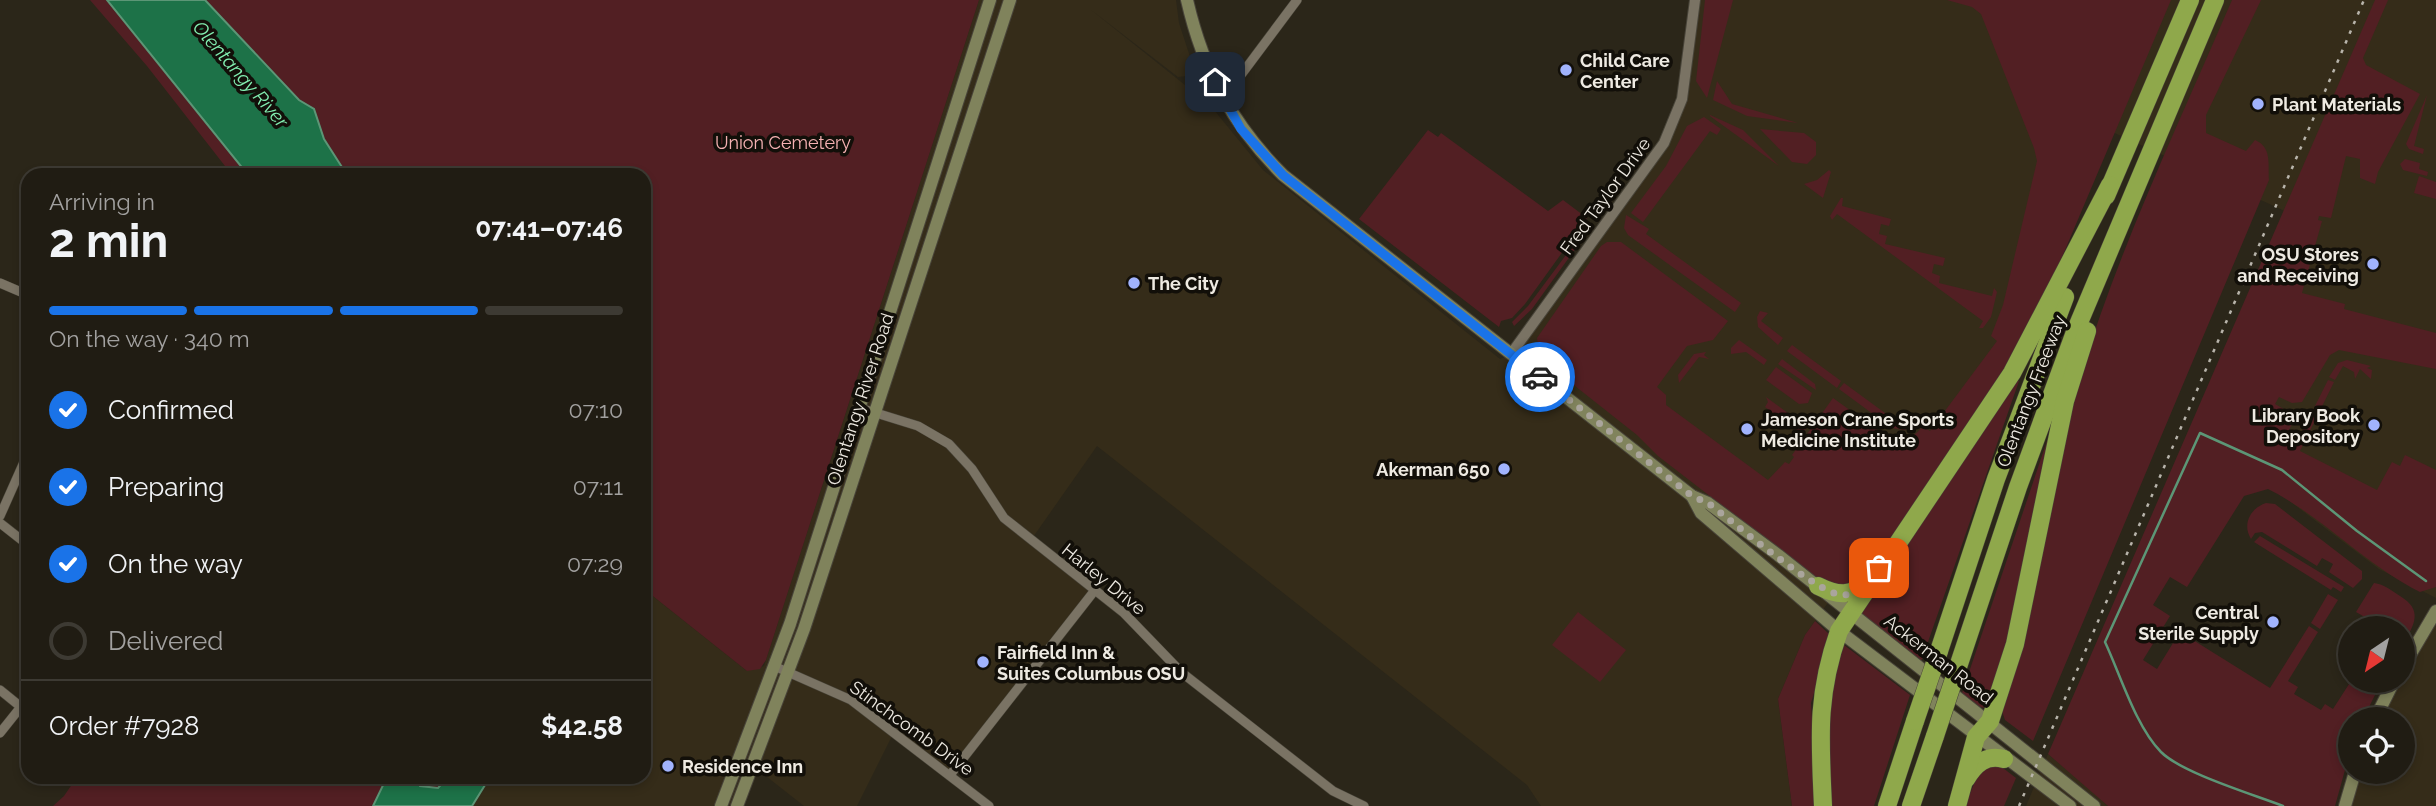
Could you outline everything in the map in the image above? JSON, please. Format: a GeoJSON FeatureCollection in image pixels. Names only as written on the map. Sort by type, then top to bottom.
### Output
{"type":"FeatureCollection","features":[{"type":"Feature","properties":{"kind":"highway","name":"Olentangy Freeway"},"geometry":{"type":"LineString","coordinates":[[1887,806],[2001,466],[2110,185],[2190,0]]}},
{"type":"Feature","properties":{"kind":"highway","name":"Olentangy Freeway"},"geometry":{"type":"LineString","coordinates":[[1912,806],[2022,474],[2131,194],[2215,0]]}},
{"type":"Feature","properties":{"kind":"highway"},"geometry":{"type":"LineString","coordinates":[[1823,806],[1819,720],[1828,665],[1839,631],[2012,373],[2110,185]]}},
{"type":"Feature","properties":{"kind":"highway"},"geometry":{"type":"LineString","coordinates":[[1957,806],[1976,737],[1990,721],[2022,617],[2065,401],[2131,194]]}},
{"type":"Feature","properties":{"kind":"highway"},"geometry":{"type":"LineString","coordinates":[[1818,586],[1842,595],[1852,593],[1879,568]]}},
{"type":"Feature","properties":{"kind":"highway"},"geometry":{"type":"LineString","coordinates":[[1963,785],[1980,762],[1987,758],[2004,759]]}},
{"type":"Feature","properties":{"kind":"main road","name":"Olentangy River Road"},"geometry":{"type":"LineString","coordinates":[[721,806],[774,666],[860,408],[990,0]]}},
{"type":"Feature","properties":{"kind":"main road","name":"Olentangy River Road"},"geometry":{"type":"LineString","coordinates":[[737,806],[788,671],[1010,0]]}},
{"type":"Feature","properties":{"kind":"main road","name":"Ackerman Road"},"geometry":{"type":"LineString","coordinates":[[1187,0],[1205,61],[1223,99],[1247,138],[1283,175],[1692,496],[1708,503],[1853,613],[2094,806]]}},
{"type":"Feature","properties":{"kind":"main road","name":"Ackerman Road"},"geometry":{"type":"LineString","coordinates":[[1692,496],[1701,513],[1839,631],[2004,759],[2070,806]]}},
{"type":"Feature","properties":{"kind":"main road"},"geometry":{"type":"LineString","coordinates":[[2415,647],[2436,611]]}},
{"type":"Feature","properties":{"kind":"main road"},"geometry":{"type":"LineString","coordinates":[[2346,806],[2352,784]]}},
{"type":"Feature","properties":{"kind":"street"},"geometry":{"type":"LineString","coordinates":[[1223,99],[1297,0]]}},
{"type":"Feature","properties":{"kind":"street","name":"Fred Taylor Drive"},"geometry":{"type":"LineString","coordinates":[[1511,354],[1664,144],[1682,99],[1695,0]]}},
{"type":"Feature","properties":{"kind":"street"},"geometry":{"type":"LineString","coordinates":[[0,283],[21,292]]}},
{"type":"Feature","properties":{"kind":"street","name":"Harley Drive"},"geometry":{"type":"LineString","coordinates":[[860,408],[918,426],[949,444],[972,469],[1004,518],[1145,633],[1181,672],[1333,791],[1364,806]]}},
{"type":"Feature","properties":{"kind":"street"},"geometry":{"type":"LineString","coordinates":[[0,516],[21,469]]}},
{"type":"Feature","properties":{"kind":"street"},"geometry":{"type":"LineString","coordinates":[[0,523],[21,540]]}},
{"type":"Feature","properties":{"kind":"street"},"geometry":{"type":"LineString","coordinates":[[950,775],[1095,590]]}},
{"type":"Feature","properties":{"kind":"street","name":"Stinchcomb Drive"},"geometry":{"type":"LineString","coordinates":[[774,666],[851,700],[989,806]]}},
{"type":"Feature","properties":{"kind":"street"},"geometry":{"type":"LineString","coordinates":[[0,690],[21,707],[0,733]]}},
{"type":"Feature","properties":{"kind":"shaded area"},"geometry":{"type":"Polygon","coordinates":[[[979,0],[1176,0],[1179,23],[1196,75],[1178,77],[1090,9],[1210,105],[1263,170],[1500,359],[1511,354],[1674,122],[1695,0],[2436,0],[2436,598],[2379,569],[2283,496],[2189,443],[2289,213],[2095,124],[1976,394],[1805,635],[1778,699],[1792,806],[1541,806],[1527,785],[1097,446],[1031,540],[1095,590],[950,775],[893,734],[857,806],[804,806],[748,762],[730,806],[472,806],[486,784],[651,784],[651,595],[747,671],[764,666],[979,0]]]}},
{"type":"Feature","properties":{"kind":"shaded area"},"geometry":{"type":"Polygon","coordinates":[[[2436,611],[2436,806],[2346,806],[2352,784],[2415,784],[2415,707],[2381,707],[2388,693],[2415,693],[2415,647],[2436,611]]]}},
{"type":"Feature","properties":{"kind":"shaded area"},"geometry":{"type":"Polygon","coordinates":[[[2048,754],[2089,788],[2108,806],[2026,806],[2048,754]]]}},
{"type":"Feature","properties":{"kind":"green space"},"geometry":{"type":"Polygon","coordinates":[[[90,0],[107,0],[242,168],[227,168],[147,66],[90,0]]]}},
{"type":"Feature","properties":{"kind":"green space","name":"Union Cemetery"},"geometry":{"type":"Polygon","coordinates":[[[205,0],[979,0],[766,660],[760,669],[747,671],[651,595],[651,168],[343,168],[324,139],[314,109],[299,100],[205,0]]]}},
{"type":"Feature","properties":{"kind":"green space"},"geometry":{"type":"Polygon","coordinates":[[[1705,0],[1733,0],[1707,98],[1696,81],[1705,0]]]}},
{"type":"Feature","properties":{"kind":"green space"},"geometry":{"type":"Polygon","coordinates":[[[1947,0],[2171,0],[2054,276],[2016,352],[1863,581],[1852,590],[1821,581],[1658,456],[1637,435],[1551,367],[1539,354],[1537,338],[1601,246],[1607,242],[1621,242],[1728,321],[1713,340],[1687,346],[1657,387],[1666,395],[1666,405],[1768,480],[1785,462],[1789,464],[1794,457],[1792,455],[1833,398],[1886,436],[1906,438],[1923,426],[1930,431],[1997,341],[1991,336],[2003,305],[2037,161],[1981,14],[1972,7],[1947,0]]]}},
{"type":"Feature","properties":{"kind":"green space"},"geometry":{"type":"Polygon","coordinates":[[[2232,0],[2261,0],[2206,115],[2206,133],[2246,151],[2255,140],[2260,143],[2267,152],[2269,180],[2033,741],[2005,720],[2001,708],[2026,626],[2060,458],[2081,374],[2113,279],[2232,0]]]}},
{"type":"Feature","properties":{"kind":"green space"},"geometry":{"type":"Polygon","coordinates":[[[2375,0],[2388,0],[2363,58],[2366,65],[2420,94],[2378,172],[2375,184],[2360,178],[2360,159],[2346,156],[2331,218],[2319,216],[2318,220],[2322,221],[2302,293],[2345,304],[2344,309],[2436,333],[2436,369],[2339,350],[2330,355],[2302,402],[2292,403],[2279,397],[2275,404],[2287,411],[2293,422],[2283,442],[2294,448],[2328,380],[2334,382],[2300,451],[2377,490],[2392,462],[2400,466],[2405,455],[2436,470],[2436,587],[2420,592],[2400,581],[2307,513],[2268,489],[2244,496],[2187,587],[2170,577],[2153,605],[2170,616],[2143,660],[2157,669],[2178,635],[2185,635],[2270,688],[2309,626],[2318,632],[2288,681],[2298,687],[2294,694],[2321,710],[2325,704],[2333,709],[2343,693],[2376,693],[2369,707],[2338,707],[2338,784],[2341,784],[2335,806],[2108,806],[2048,754],[2375,0]]]}},
{"type":"Feature","properties":{"kind":"green space"},"geometry":{"type":"Polygon","coordinates":[[[1717,81],[1732,104],[1798,123],[1747,116],[1713,100],[1717,81]]]}},
{"type":"Feature","properties":{"kind":"green space"},"geometry":{"type":"Polygon","coordinates":[[[2427,95],[2414,146],[2424,149],[2423,154],[2409,149],[2406,144],[2427,95]]]}},
{"type":"Feature","properties":{"kind":"green space"},"geometry":{"type":"Polygon","coordinates":[[[1710,116],[1743,130],[1779,166],[1710,116]]]}},
{"type":"Feature","properties":{"kind":"green space"},"geometry":{"type":"Polygon","coordinates":[[[1704,117],[1721,129],[1717,135],[1710,131],[1643,222],[1631,213],[1666,166],[1687,126],[1704,117]]]}},
{"type":"Feature","properties":{"kind":"green space"},"geometry":{"type":"Polygon","coordinates":[[[1760,129],[1804,133],[1816,142],[1816,155],[1807,164],[1792,162],[1760,129]]]}},
{"type":"Feature","properties":{"kind":"green space"},"geometry":{"type":"Polygon","coordinates":[[[1428,130],[1438,137],[1441,133],[1548,211],[1563,200],[1587,218],[1525,304],[1512,318],[1501,321],[1499,327],[1359,219],[1428,130]]]}},
{"type":"Feature","properties":{"kind":"green space"},"geometry":{"type":"Polygon","coordinates":[[[2405,159],[2420,163],[2419,169],[2428,172],[2427,176],[2403,170],[2400,164],[2405,159]]]}},
{"type":"Feature","properties":{"kind":"green space"},"geometry":{"type":"Polygon","coordinates":[[[1829,170],[1831,172],[1823,198],[1804,184],[1817,180],[1829,170]]]}},
{"type":"Feature","properties":{"kind":"green space"},"geometry":{"type":"Polygon","coordinates":[[[2419,176],[2436,182],[2436,199],[2414,193],[2419,176]]]}},
{"type":"Feature","properties":{"kind":"green space"},"geometry":{"type":"Polygon","coordinates":[[[1841,198],[1842,206],[1891,219],[1889,226],[1881,224],[1879,234],[1887,236],[1885,244],[1945,258],[1943,266],[1934,264],[1932,273],[1940,276],[1939,283],[1992,296],[1994,288],[1997,292],[1991,317],[1983,328],[1979,328],[1983,321],[1837,214],[1832,220],[1830,216],[1841,198]]]}},
{"type":"Feature","properties":{"kind":"green space"},"geometry":{"type":"Polygon","coordinates":[[[1626,215],[1649,229],[1646,234],[1741,303],[1735,312],[1628,235],[1624,228],[1626,215]]]}},
{"type":"Feature","properties":{"kind":"green space"},"geometry":{"type":"Polygon","coordinates":[[[1589,224],[1586,234],[1532,309],[1514,326],[1512,322],[1528,306],[1589,224]]]}},
{"type":"Feature","properties":{"kind":"green space"},"geometry":{"type":"Polygon","coordinates":[[[1760,311],[1768,313],[1761,321],[1783,338],[1778,345],[1758,327],[1757,317],[1760,311]]]}},
{"type":"Feature","properties":{"kind":"green space"},"geometry":{"type":"Polygon","coordinates":[[[1739,340],[1767,360],[1764,365],[1746,352],[1731,354],[1731,348],[1739,340]]]}},
{"type":"Feature","properties":{"kind":"green space"},"geometry":{"type":"Polygon","coordinates":[[[1792,345],[1841,381],[1837,388],[1787,351],[1792,345]]]}},
{"type":"Feature","properties":{"kind":"green space"},"geometry":{"type":"Polygon","coordinates":[[[1706,352],[1704,355],[1709,359],[1699,357],[1679,383],[1678,375],[1694,354],[1706,352]]]}},
{"type":"Feature","properties":{"kind":"green space"},"geometry":{"type":"Polygon","coordinates":[[[1782,359],[1815,384],[1816,390],[1778,364],[1782,359]]]}},
{"type":"Feature","properties":{"kind":"green space"},"geometry":{"type":"Polygon","coordinates":[[[2347,360],[2371,366],[2367,368],[2372,370],[2371,379],[2360,369],[2355,379],[2354,372],[2343,366],[2335,380],[2329,377],[2338,363],[2347,360]]]}},
{"type":"Feature","properties":{"kind":"green space"},"geometry":{"type":"Polygon","coordinates":[[[1776,367],[1812,393],[1808,403],[1799,404],[1766,380],[1776,367]]]}},
{"type":"Feature","properties":{"kind":"green space"},"geometry":{"type":"Polygon","coordinates":[[[2016,380],[2019,381],[1921,662],[1860,613],[2016,380]]]}},
{"type":"Feature","properties":{"kind":"green space"},"geometry":{"type":"Polygon","coordinates":[[[1844,383],[1900,424],[1909,416],[1914,423],[1905,430],[1892,428],[1839,389],[1844,383]]]}},
{"type":"Feature","properties":{"kind":"green space"},"geometry":{"type":"Polygon","coordinates":[[[1766,397],[1807,427],[1802,434],[1765,407],[1768,402],[1766,397]]]}},
{"type":"Feature","properties":{"kind":"green space"},"geometry":{"type":"Polygon","coordinates":[[[2051,429],[2018,610],[1985,708],[1980,707],[1962,693],[2051,429]]]}},
{"type":"Feature","properties":{"kind":"green space"},"geometry":{"type":"Polygon","coordinates":[[[2275,504],[2362,571],[2362,579],[2353,588],[2329,572],[2333,564],[2322,558],[2317,566],[2262,532],[2255,533],[2251,539],[2247,528],[2249,518],[2260,505],[2275,504]]]}},
{"type":"Feature","properties":{"kind":"green space"},"geometry":{"type":"Polygon","coordinates":[[[2260,536],[2344,587],[2341,592],[2333,587],[2331,590],[2254,542],[2260,536]]]}},
{"type":"Feature","properties":{"kind":"green space"},"geometry":{"type":"Polygon","coordinates":[[[2374,583],[2407,601],[2415,616],[2363,616],[2356,612],[2374,583]]]}},
{"type":"Feature","properties":{"kind":"green space"},"geometry":{"type":"Polygon","coordinates":[[[2328,594],[2338,600],[2320,629],[2311,623],[2328,594]]]}},
{"type":"Feature","properties":{"kind":"green space"},"geometry":{"type":"Polygon","coordinates":[[[1578,612],[1626,650],[1600,682],[1552,645],[1578,612]]]}},
{"type":"Feature","properties":{"kind":"green space"},"geometry":{"type":"Polygon","coordinates":[[[1815,621],[1829,634],[1830,640],[1811,703],[1817,806],[1792,806],[1778,699],[1805,635],[1815,621]]]}},
{"type":"Feature","properties":{"kind":"green space"},"geometry":{"type":"Polygon","coordinates":[[[1844,645],[1910,695],[1874,806],[1827,806],[1826,707],[1844,645]]]}},
{"type":"Feature","properties":{"kind":"green space"},"geometry":{"type":"Polygon","coordinates":[[[1982,764],[1999,765],[2016,778],[2004,806],[1965,806],[1982,764]]]}},
{"type":"Feature","properties":{"kind":"green space"},"geometry":{"type":"Polygon","coordinates":[[[72,784],[384,784],[373,806],[53,806],[72,784]]]}},
{"type":"Feature","properties":{"kind":"green space"},"geometry":{"type":"Polygon","coordinates":[[[419,784],[442,784],[438,788],[419,784]]]}},
{"type":"Feature","properties":{"kind":"water","name":"Olentangy River"},"geometry":{"type":"Polygon","coordinates":[[[107,0],[205,0],[299,100],[314,109],[324,139],[343,168],[242,168],[107,0]]]}},
{"type":"Feature","properties":{"kind":"water"},"geometry":{"type":"Polygon","coordinates":[[[384,784],[419,784],[438,788],[442,784],[486,784],[472,806],[373,806],[384,784]]]}},
{"type":"Feature","properties":{"kind":"waterway"},"geometry":{"type":"LineString","coordinates":[[2283,806],[2185,768],[2161,752],[2136,715],[2105,642],[2200,433],[2282,470],[2357,531],[2426,581]]}},
{"type":"Feature","properties":{"kind":"railway"},"geometry":{"type":"LineString","coordinates":[[2019,806],[2364,0]]}},
{"type":"Feature","properties":{"kind":"way so far"},"geometry":{"type":"LineString","coordinates":[[1540,377],[1692,496],[1708,503],[1818,586],[1831,593],[1852,593],[1867,582],[1879,568]]}},
{"type":"Feature","properties":{"kind":"place","name":"Child Care Center"},"geometry":{"type":"Point","coordinates":[1566,70]}},
{"type":"Feature","properties":{"kind":"place","name":"Plant Materials"},"geometry":{"type":"Point","coordinates":[2258,104]}},
{"type":"Feature","properties":{"kind":"place","name":"OSU Stores and Receiving"},"geometry":{"type":"Point","coordinates":[2373,264]}},
{"type":"Feature","properties":{"kind":"place","name":"The City"},"geometry":{"type":"Point","coordinates":[1134,283]}},
{"type":"Feature","properties":{"kind":"place","name":"Library Book Depository"},"geometry":{"type":"Point","coordinates":[2374,425]}},
{"type":"Feature","properties":{"kind":"place","name":"Jameson Crane Sports Medicine Institute"},"geometry":{"type":"Point","coordinates":[1747,429]}},
{"type":"Feature","properties":{"kind":"place","name":"Akerman 650"},"geometry":{"type":"Point","coordinates":[1504,469]}},
{"type":"Feature","properties":{"kind":"place","name":"Central Sterile Supply"},"geometry":{"type":"Point","coordinates":[2273,622]}},
{"type":"Feature","properties":{"kind":"place","name":"Fairfield Inn & Suites Columbus OSU"},"geometry":{"type":"Point","coordinates":[983,662]}},
{"type":"Feature","properties":{"kind":"place","name":"Residence Inn"},"geometry":{"type":"Point","coordinates":[668,766]}},
{"type":"Feature","properties":{"kind":"route"},"geometry":{"type":"LineString","coordinates":[[1215,82],[1241,129],[1283,175],[1540,377]]}}]}
